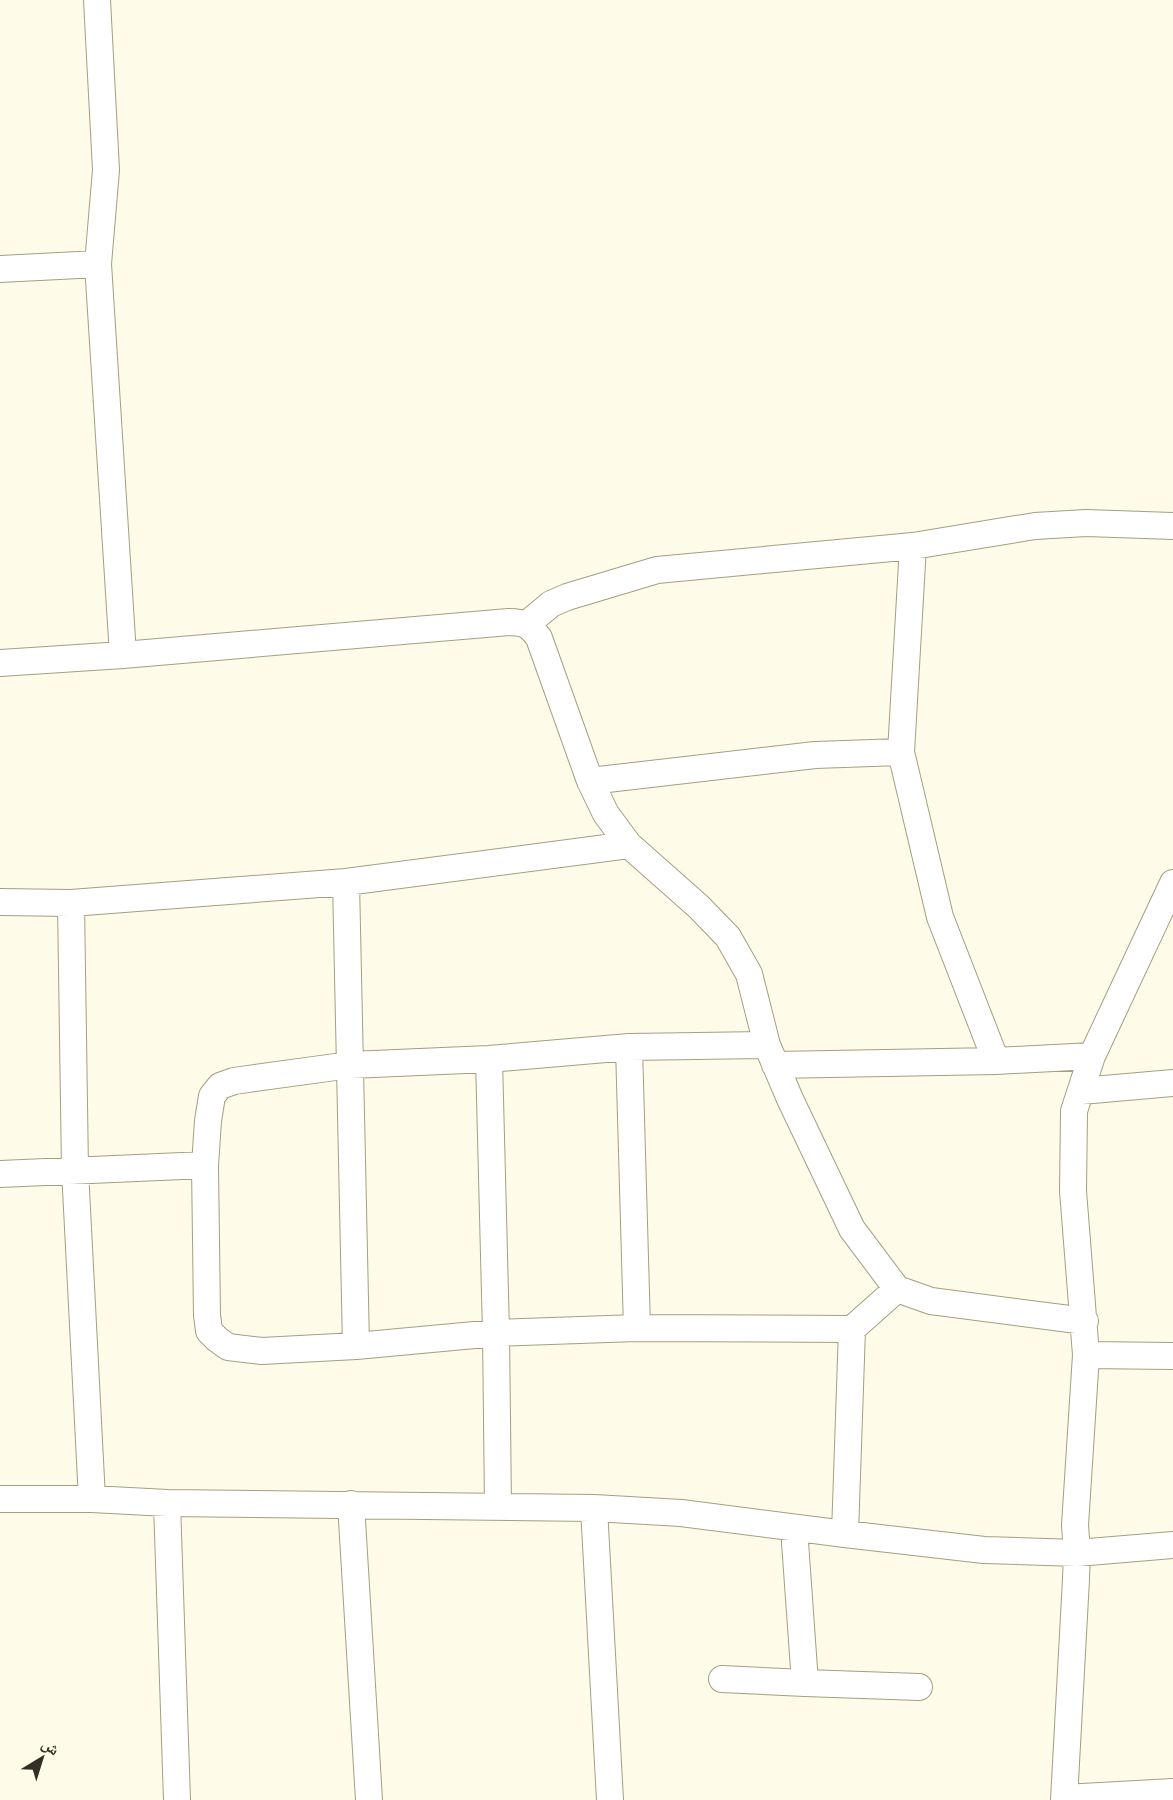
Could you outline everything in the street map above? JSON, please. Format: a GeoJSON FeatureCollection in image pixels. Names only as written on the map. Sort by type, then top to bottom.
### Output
{"type":"FeatureCollection","features":[{"type":"Feature","properties":{"kind":"street"},"geometry":{"type":"LineString","coordinates":[[97,0],[106,170],[98,264],[123,655]]}},
{"type":"Feature","properties":{"kind":"street"},"geometry":{"type":"LineString","coordinates":[[0,269],[98,264]]}},
{"type":"Feature","properties":{"kind":"street"},"geometry":{"type":"LineString","coordinates":[[527,624],[551,604],[567,597],[657,570],[913,546],[1035,526],[1086,523],[1173,526]]}},
{"type":"Feature","properties":{"kind":"street"},"geometry":{"type":"LineString","coordinates":[[913,546],[901,752],[940,917],[996,1061]]}},
{"type":"Feature","properties":{"kind":"street"},"geometry":{"type":"LineString","coordinates":[[0,663],[123,655],[509,622],[527,624],[538,638],[590,781],[606,814],[629,845],[699,907],[728,937],[749,974],[771,1055],[852,1229],[897,1289],[931,1301],[1085,1321]]}},
{"type":"Feature","properties":{"kind":"street"},"geometry":{"type":"LineString","coordinates":[[590,781],[815,755],[901,752]]}},
{"type":"Feature","properties":{"kind":"street"},"geometry":{"type":"LineString","coordinates":[[0,902],[71,903],[346,882],[629,845]]}},
{"type":"Feature","properties":{"kind":"street"},"geometry":{"type":"LineString","coordinates":[[346,882],[356,1346]]}},
{"type":"Feature","properties":{"kind":"street"},"geometry":{"type":"LineString","coordinates":[[1173,883],[1092,1056],[1074,1111],[1073,1191],[1086,1354],[1075,1525],[1077,1553],[1064,1799],[1173,1792]]}},
{"type":"Feature","properties":{"kind":"street"},"geometry":{"type":"LineString","coordinates":[[71,903],[75,1170],[92,1499]]}},
{"type":"Feature","properties":{"kind":"street"},"geometry":{"type":"LineString","coordinates":[[897,1289],[852,1329],[637,1328],[496,1333],[356,1346],[262,1351],[228,1347],[210,1331],[207,1315],[205,1165],[212,1096],[220,1086],[234,1081],[350,1065],[489,1059],[629,1047],[771,1055],[996,1061],[1092,1056]]}},
{"type":"Feature","properties":{"kind":"street"},"geometry":{"type":"LineString","coordinates":[[629,1047],[637,1328]]}},
{"type":"Feature","properties":{"kind":"street"},"geometry":{"type":"LineString","coordinates":[[489,1059],[498,1506]]}},
{"type":"Feature","properties":{"kind":"street"},"geometry":{"type":"LineString","coordinates":[[1080,1091],[1173,1083]]}},
{"type":"Feature","properties":{"kind":"street"},"geometry":{"type":"LineString","coordinates":[[0,1174],[205,1165]]}},
{"type":"Feature","properties":{"kind":"street"},"geometry":{"type":"LineString","coordinates":[[845,1534],[852,1329]]}},
{"type":"Feature","properties":{"kind":"street"},"geometry":{"type":"LineString","coordinates":[[1086,1354],[1173,1356]]}},
{"type":"Feature","properties":{"kind":"street"},"geometry":{"type":"LineString","coordinates":[[0,1499],[594,1508],[681,1513],[984,1550],[1077,1553],[1173,1545]]}},
{"type":"Feature","properties":{"kind":"street"},"geometry":{"type":"LineString","coordinates":[[167,1503],[177,1800]]}},
{"type":"Feature","properties":{"kind":"street"},"geometry":{"type":"LineString","coordinates":[[351,1504],[369,1800]]}},
{"type":"Feature","properties":{"kind":"street"},"geometry":{"type":"LineString","coordinates":[[594,1508],[610,1800]]}},
{"type":"Feature","properties":{"kind":"street"},"geometry":{"type":"LineString","coordinates":[[794,1528],[805,1683]]}},
{"type":"Feature","properties":{"kind":"street"},"geometry":{"type":"LineString","coordinates":[[722,1679],[919,1687]]}}]}
